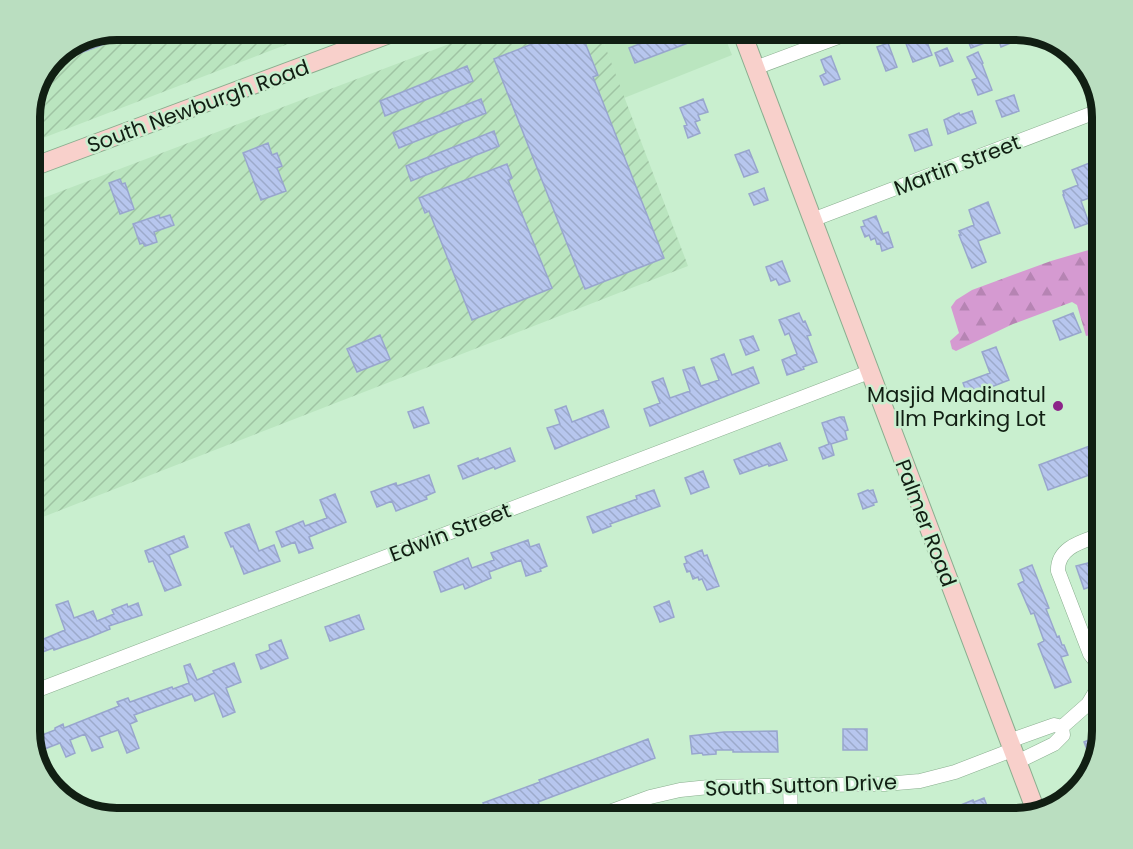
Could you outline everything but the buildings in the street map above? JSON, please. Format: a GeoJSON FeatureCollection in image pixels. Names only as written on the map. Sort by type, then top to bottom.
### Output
{"type":"FeatureCollection","features":[{"type":"Feature","properties":{"kind":"street","name":"South Newburgh Road"},"geometry":{"type":"LineString","coordinates":[[41,164],[373,40]]}},
{"type":"Feature","properties":{"kind":"street","name":"Palmer Road"},"geometry":{"type":"LineString","coordinates":[[745,40],[1034,806]]}},
{"type":"Feature","properties":{"kind":"street"},"geometry":{"type":"LineString","coordinates":[[755,68],[830,40]]}},
{"type":"Feature","properties":{"kind":"street","name":"Martin Street"},"geometry":{"type":"LineString","coordinates":[[812,220],[1092,113]]}},
{"type":"Feature","properties":{"kind":"street","name":"Edwin Street"},"geometry":{"type":"LineString","coordinates":[[41,689],[869,372]]}},
{"type":"Feature","properties":{"kind":"street"},"geometry":{"type":"LineString","coordinates":[[1092,539],[1067,550],[1059,559],[1058,571],[1092,658]]}},
{"type":"Feature","properties":{"kind":"street"},"geometry":{"type":"LineString","coordinates":[[1062,727],[1088,704],[1092,697]]}},
{"type":"Feature","properties":{"kind":"street"},"geometry":{"type":"LineString","coordinates":[[1088,704],[1092,705]]}},
{"type":"Feature","properties":{"kind":"street"},"geometry":{"type":"LineString","coordinates":[[1013,751],[1054,724],[1062,727]]}},
{"type":"Feature","properties":{"kind":"street"},"geometry":{"type":"LineString","coordinates":[[1013,751],[1054,744],[1063,735],[1062,727]]}},
{"type":"Feature","properties":{"kind":"street","name":"South Sutton Drive"},"geometry":{"type":"LineString","coordinates":[[621,808],[669,792],[709,787],[885,784],[920,781],[955,772],[1013,751]]}},
{"type":"Feature","properties":{"kind":"street"},"geometry":{"type":"LineString","coordinates":[[789,785],[790,808]]}},
{"type":"Feature","properties":{"kind":"shaded area"},"geometry":{"type":"Polygon","coordinates":[[[117,40],[298,40],[41,139],[41,112],[46,88],[63,63],[88,46],[117,40]]]}},
{"type":"Feature","properties":{"kind":"shaded area"},"geometry":{"type":"Polygon","coordinates":[[[460,40],[603,40],[688,266],[41,518],[41,199],[460,40]]]}},
{"type":"Feature","properties":{"kind":"shaded area"},"geometry":{"type":"Polygon","coordinates":[[[603,40],[726,40],[732,55],[624,98],[603,40]]]}},
{"type":"Feature","properties":{"kind":"green space"},"geometry":{"type":"Polygon","coordinates":[[[1092,249],[1092,335],[1086,336],[1077,305],[1072,302],[1013,324],[956,351],[952,349],[950,341],[959,333],[951,307],[956,300],[972,290],[1051,261],[1092,249]]]}},
{"type":"Feature","properties":{"kind":"place","name":"Masjid Madinatul Ilm Parking Lot"},"geometry":{"type":"Point","coordinates":[1058,406]}}]}
